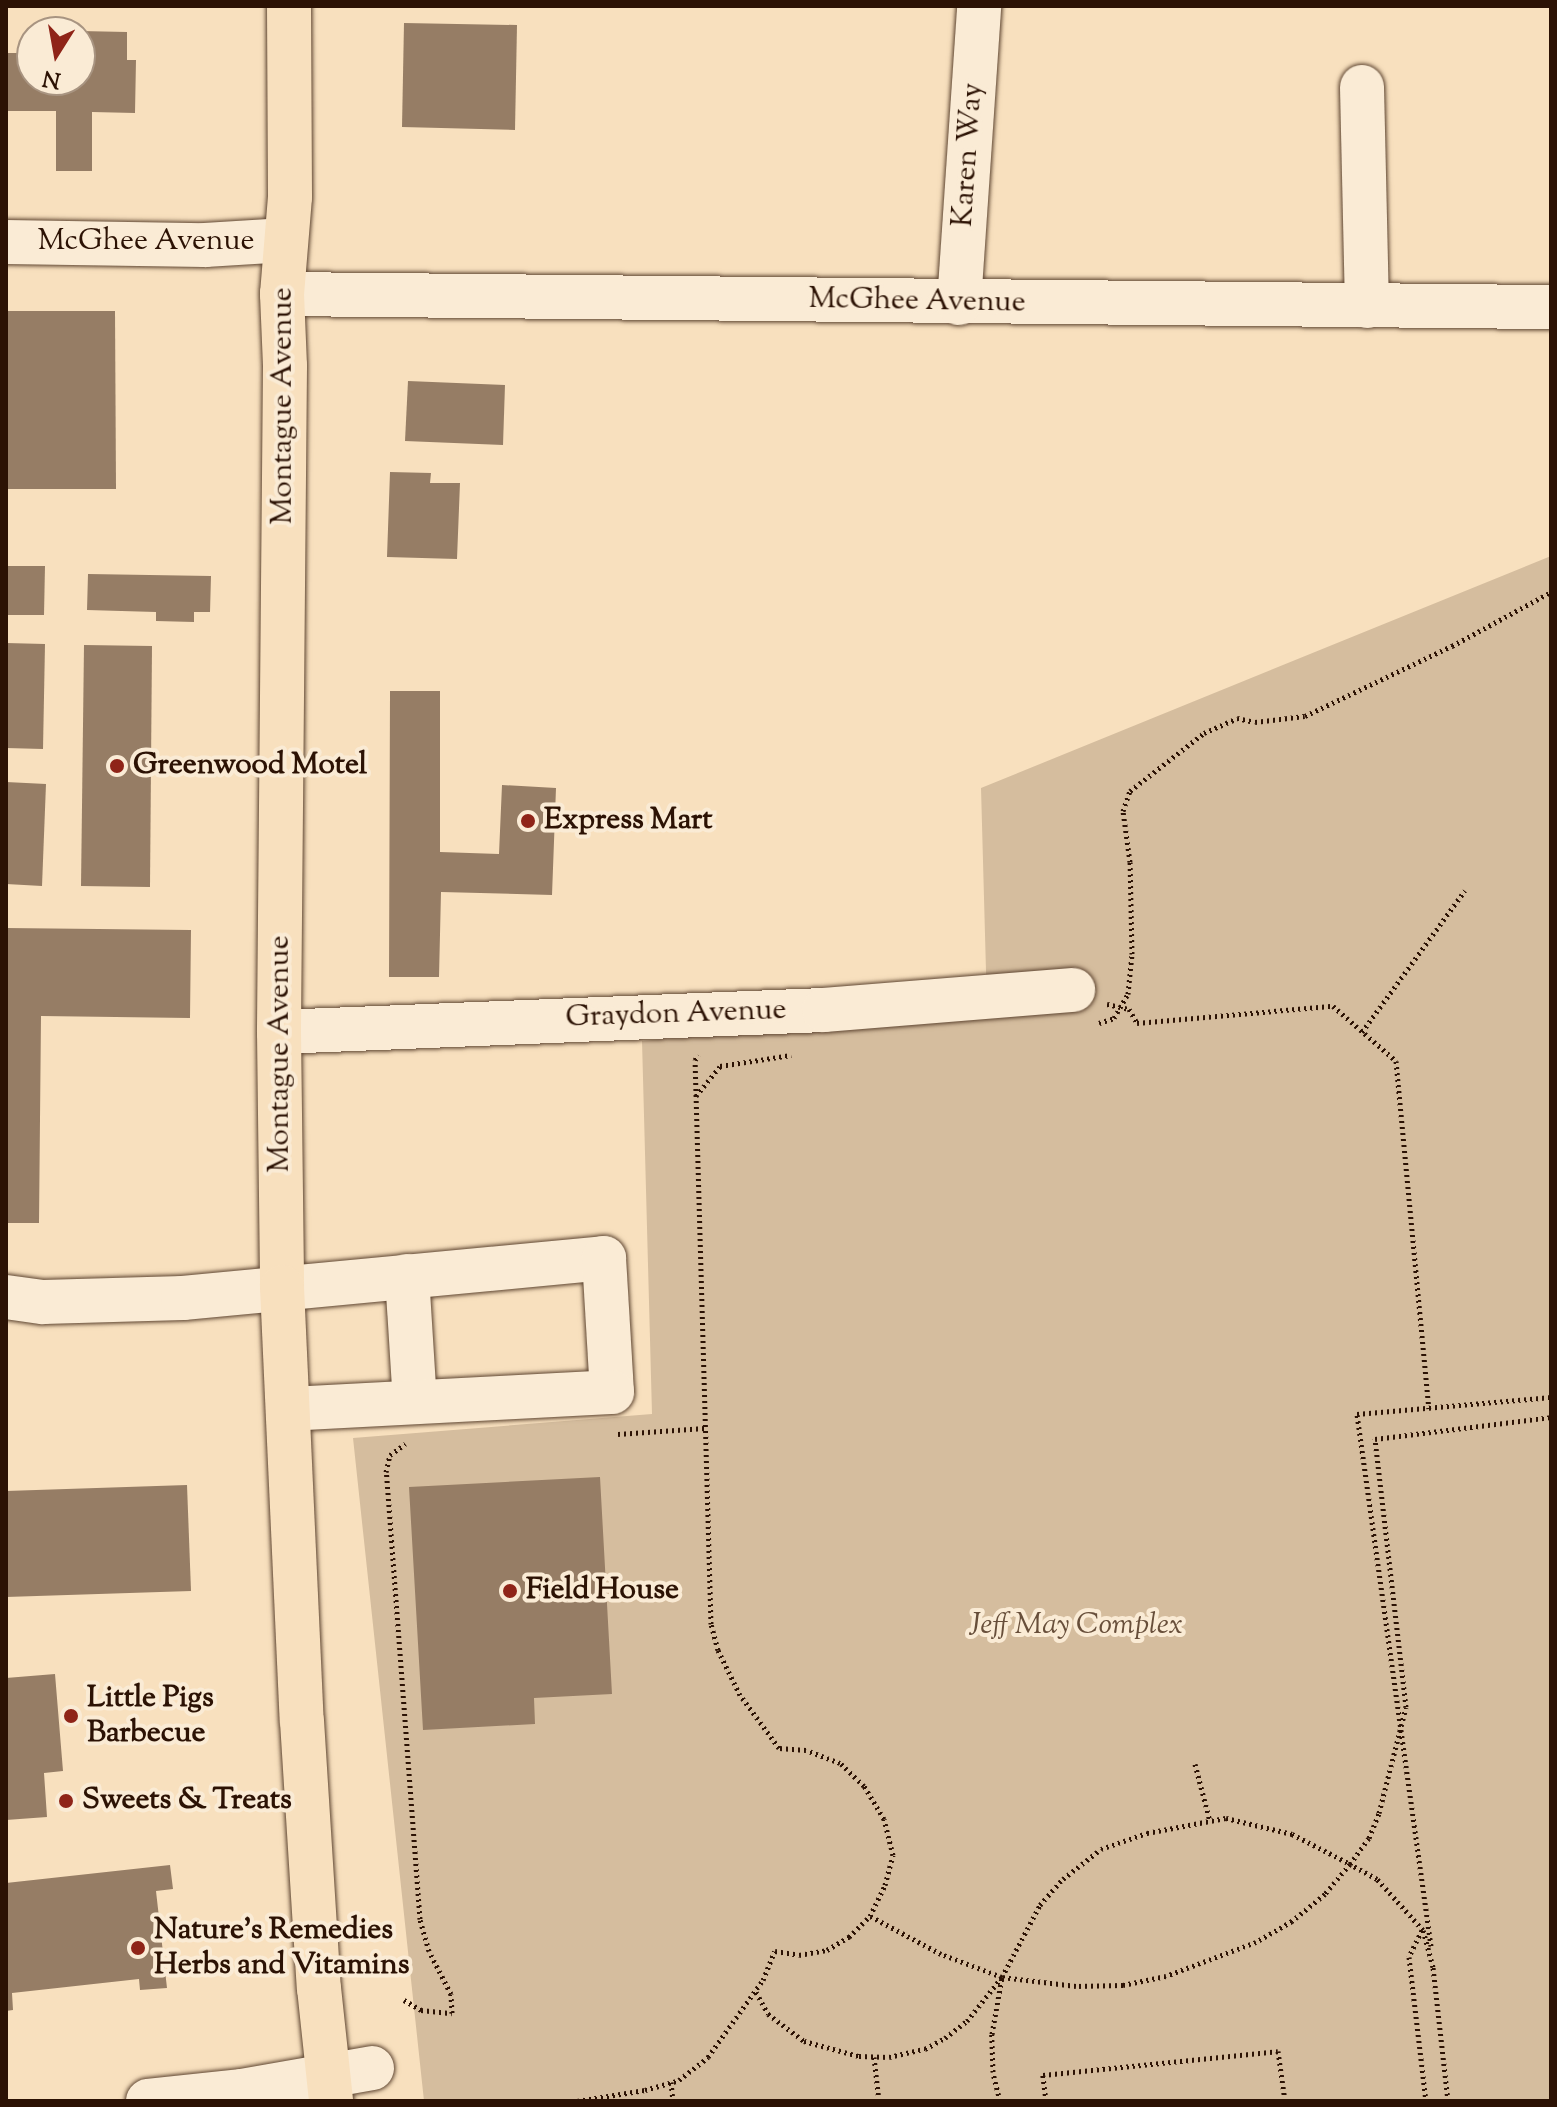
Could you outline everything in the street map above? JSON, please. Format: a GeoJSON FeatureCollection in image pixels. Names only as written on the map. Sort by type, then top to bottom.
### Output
{"type":"FeatureCollection","features":[{"type":"Feature","properties":{"kind":"main road","name":"Montague Avenue"},"geometry":{"type":"LineString","coordinates":[[289,6],[290,197],[282,294],[285,366],[279,1032],[282,1287],[302,1721],[329,2088]]}},
{"type":"Feature","properties":{"kind":"street","name":"Karen Way"},"geometry":{"type":"LineString","coordinates":[[959,303],[979,6]]}},
{"type":"Feature","properties":{"kind":"street"},"geometry":{"type":"LineString","coordinates":[[1362,87],[1367,306]]}},
{"type":"Feature","properties":{"kind":"street","name":"McGhee Avenue"},"geometry":{"type":"LineString","coordinates":[[6,242],[205,245],[286,240]]}},
{"type":"Feature","properties":{"kind":"street","name":"McGhee Avenue"},"geometry":{"type":"LineString","coordinates":[[282,294],[1551,307]]}},
{"type":"Feature","properties":{"kind":"street","name":"Graydon Avenue"},"geometry":{"type":"LineString","coordinates":[[279,1032],[824,1010],[1089,1007]]}},
{"type":"Feature","properties":{"kind":"street"},"geometry":{"type":"LineString","coordinates":[[6,1297],[43,1302],[183,1298],[604,1258],[612,1392],[411,1423],[288,1409]]}},
{"type":"Feature","properties":{"kind":"street"},"geometry":{"type":"LineString","coordinates":[[407,1276],[411,1423]]}},
{"type":"Feature","properties":{"kind":"street"},"geometry":{"type":"LineString","coordinates":[[148,2101],[242,2091],[329,2088],[372,2068]]}},
{"type":"Feature","properties":{"kind":"path"},"geometry":{"type":"LineString","coordinates":[[1089,1007],[1114,1018],[1123,1007],[1132,954],[1130,862],[1123,811],[1130,791],[1215,728],[1237,718],[1255,722],[1305,716],[1462,642],[1551,592]]}},
{"type":"Feature","properties":{"kind":"path"},"geometry":{"type":"LineString","coordinates":[[1362,1032],[1465,890]]}},
{"type":"Feature","properties":{"kind":"path"},"geometry":{"type":"LineString","coordinates":[[1089,1007],[1123,1007],[1137,1023],[1333,1006],[1396,1061],[1429,1408]]}},
{"type":"Feature","properties":{"kind":"path"},"geometry":{"type":"LineString","coordinates":[[577,2101],[645,2090],[671,2082],[708,2057],[756,1991],[775,1951],[799,1955],[827,1950],[849,1937],[870,1916],[885,1885],[893,1855],[884,1819],[864,1786],[840,1763],[806,1750],[779,1748],[740,1695],[718,1650],[711,1624],[695,1060],[702,1046]]}},
{"type":"Feature","properties":{"kind":"path"},"geometry":{"type":"LineString","coordinates":[[696,1097],[720,1066],[803,1054]]}},
{"type":"Feature","properties":{"kind":"path"},"geometry":{"type":"LineString","coordinates":[[1448,2101],[1433,1967],[1357,1414],[1551,1397]]}},
{"type":"Feature","properties":{"kind":"path"},"geometry":{"type":"LineString","coordinates":[[870,1916],[941,1954],[1002,1977],[1107,1986],[1166,1976],[1256,1942],[1292,1921],[1325,1894],[1369,1838],[1379,1813],[1399,1721],[1406,1707],[1375,1439],[1551,1417]]}},
{"type":"Feature","properties":{"kind":"path"},"geometry":{"type":"LineString","coordinates":[[404,2000],[421,2010],[452,2013],[451,1994],[429,1951],[420,1919],[386,1472],[390,1455],[411,1423]]}},
{"type":"Feature","properties":{"kind":"path"},"geometry":{"type":"LineString","coordinates":[[610,1434],[705,1428]]}},
{"type":"Feature","properties":{"kind":"path"},"geometry":{"type":"LineString","coordinates":[[1195,1764],[1210,1821]]}},
{"type":"Feature","properties":{"kind":"path"},"geometry":{"type":"LineString","coordinates":[[1000,2101],[993,2072],[992,2034],[1002,1977],[1019,1939],[1040,1905],[1063,1879],[1101,1849],[1147,1833],[1226,1818],[1292,1834],[1377,1879],[1423,1930],[1433,1967]]}},
{"type":"Feature","properties":{"kind":"path"},"geometry":{"type":"LineString","coordinates":[[1423,1930],[1409,1957],[1426,2101]]}},
{"type":"Feature","properties":{"kind":"path"},"geometry":{"type":"LineString","coordinates":[[756,1991],[768,2014],[804,2041],[829,2051],[874,2057],[925,2049],[945,2038],[967,2021],[1002,1977]]}},
{"type":"Feature","properties":{"kind":"path"},"geometry":{"type":"LineString","coordinates":[[1046,2101],[1043,2075],[1278,2051],[1285,2101]]}},
{"type":"Feature","properties":{"kind":"path"},"geometry":{"type":"LineString","coordinates":[[874,2057],[879,2101]]}},
{"type":"Feature","properties":{"kind":"path"},"geometry":{"type":"LineString","coordinates":[[671,2082],[673,2101]]}},
{"type":"Feature","properties":{"kind":"green space","name":"Jeff May Complex"},"geometry":{"type":"Polygon","coordinates":[[[1551,556],[1551,2101],[424,2101],[353,1438],[652,1414],[642,1041],[987,1008],[981,788],[1551,556]]]}},
{"type":"Feature","properties":{"kind":"building"},"geometry":{"type":"Polygon","coordinates":[[[404,23],[517,25],[515,130],[402,127],[404,23]]]}},
{"type":"Feature","properties":{"kind":"building"},"geometry":{"type":"Polygon","coordinates":[[[96,31],[127,32],[127,60],[136,60],[135,113],[92,112],[92,171],[56,171],[56,111],[6,111],[6,53],[16,53],[16,96],[96,96],[96,31]]]}},
{"type":"Feature","properties":{"kind":"building"},"geometry":{"type":"Polygon","coordinates":[[[6,311],[115,311],[116,489],[6,489],[6,311]]]}},
{"type":"Feature","properties":{"kind":"building"},"geometry":{"type":"Polygon","coordinates":[[[408,381],[505,385],[503,445],[405,441],[408,381]]]}},
{"type":"Feature","properties":{"kind":"building"},"geometry":{"type":"Polygon","coordinates":[[[390,472],[431,473],[430,483],[460,483],[457,559],[387,557],[390,472]]]}},
{"type":"Feature","properties":{"kind":"building"},"geometry":{"type":"Polygon","coordinates":[[[6,566],[45,566],[44,615],[6,615],[6,566]]]}},
{"type":"Feature","properties":{"kind":"building"},"geometry":{"type":"Polygon","coordinates":[[[88,574],[211,576],[210,612],[194,612],[194,622],[156,621],[156,612],[87,610],[88,574]]]}},
{"type":"Feature","properties":{"kind":"building"},"geometry":{"type":"Polygon","coordinates":[[[6,643],[45,644],[43,749],[6,748],[6,643]]]}},
{"type":"Feature","properties":{"kind":"building","name":"Greenwood Motel"},"geometry":{"type":"Polygon","coordinates":[[[84,645],[152,646],[150,887],[81,886],[84,645]]]}},
{"type":"Feature","properties":{"kind":"building"},"geometry":{"type":"Polygon","coordinates":[[[390,691],[440,691],[440,852],[499,854],[502,785],[556,788],[552,895],[441,892],[439,977],[389,977],[390,691]]]}},
{"type":"Feature","properties":{"kind":"building"},"geometry":{"type":"Polygon","coordinates":[[[6,782],[46,784],[42,886],[6,884],[6,782]]]}},
{"type":"Feature","properties":{"kind":"building"},"geometry":{"type":"Polygon","coordinates":[[[6,928],[191,930],[190,1018],[41,1016],[39,1223],[6,1223],[6,928]]]}},
{"type":"Feature","properties":{"kind":"building","name":"Field House"},"geometry":{"type":"Polygon","coordinates":[[[600,1477],[612,1694],[534,1698],[535,1724],[423,1730],[409,1487],[600,1477]]]}},
{"type":"Feature","properties":{"kind":"building"},"geometry":{"type":"Polygon","coordinates":[[[187,1485],[191,1591],[6,1597],[6,1491],[187,1485]]]}},
{"type":"Feature","properties":{"kind":"building"},"geometry":{"type":"Polygon","coordinates":[[[55,1674],[63,1771],[44,1773],[47,1817],[6,1820],[6,1678],[55,1674]]]}},
{"type":"Feature","properties":{"kind":"building"},"geometry":{"type":"Polygon","coordinates":[[[170,1865],[173,1889],[156,1891],[167,1988],[140,1990],[139,1979],[12,1993],[13,2010],[6,2011],[6,1883],[170,1865]]]}},
{"type":"Feature","properties":{"kind":"place","name":"Greenwood Motel"},"geometry":{"type":"Point","coordinates":[117,766]}},
{"type":"Feature","properties":{"kind":"place","name":"Express Mart"},"geometry":{"type":"Point","coordinates":[528,821]}},
{"type":"Feature","properties":{"kind":"place","name":"Field House"},"geometry":{"type":"Point","coordinates":[510,1591]}},
{"type":"Feature","properties":{"kind":"place","name":"Little Pigs Barbecue"},"geometry":{"type":"Point","coordinates":[71,1716]}},
{"type":"Feature","properties":{"kind":"place","name":"Sweets & Treats"},"geometry":{"type":"Point","coordinates":[66,1801]}},
{"type":"Feature","properties":{"kind":"place","name":"Nature's Remedies Herbs and Vitamins"},"geometry":{"type":"Point","coordinates":[138,1948]}}]}
